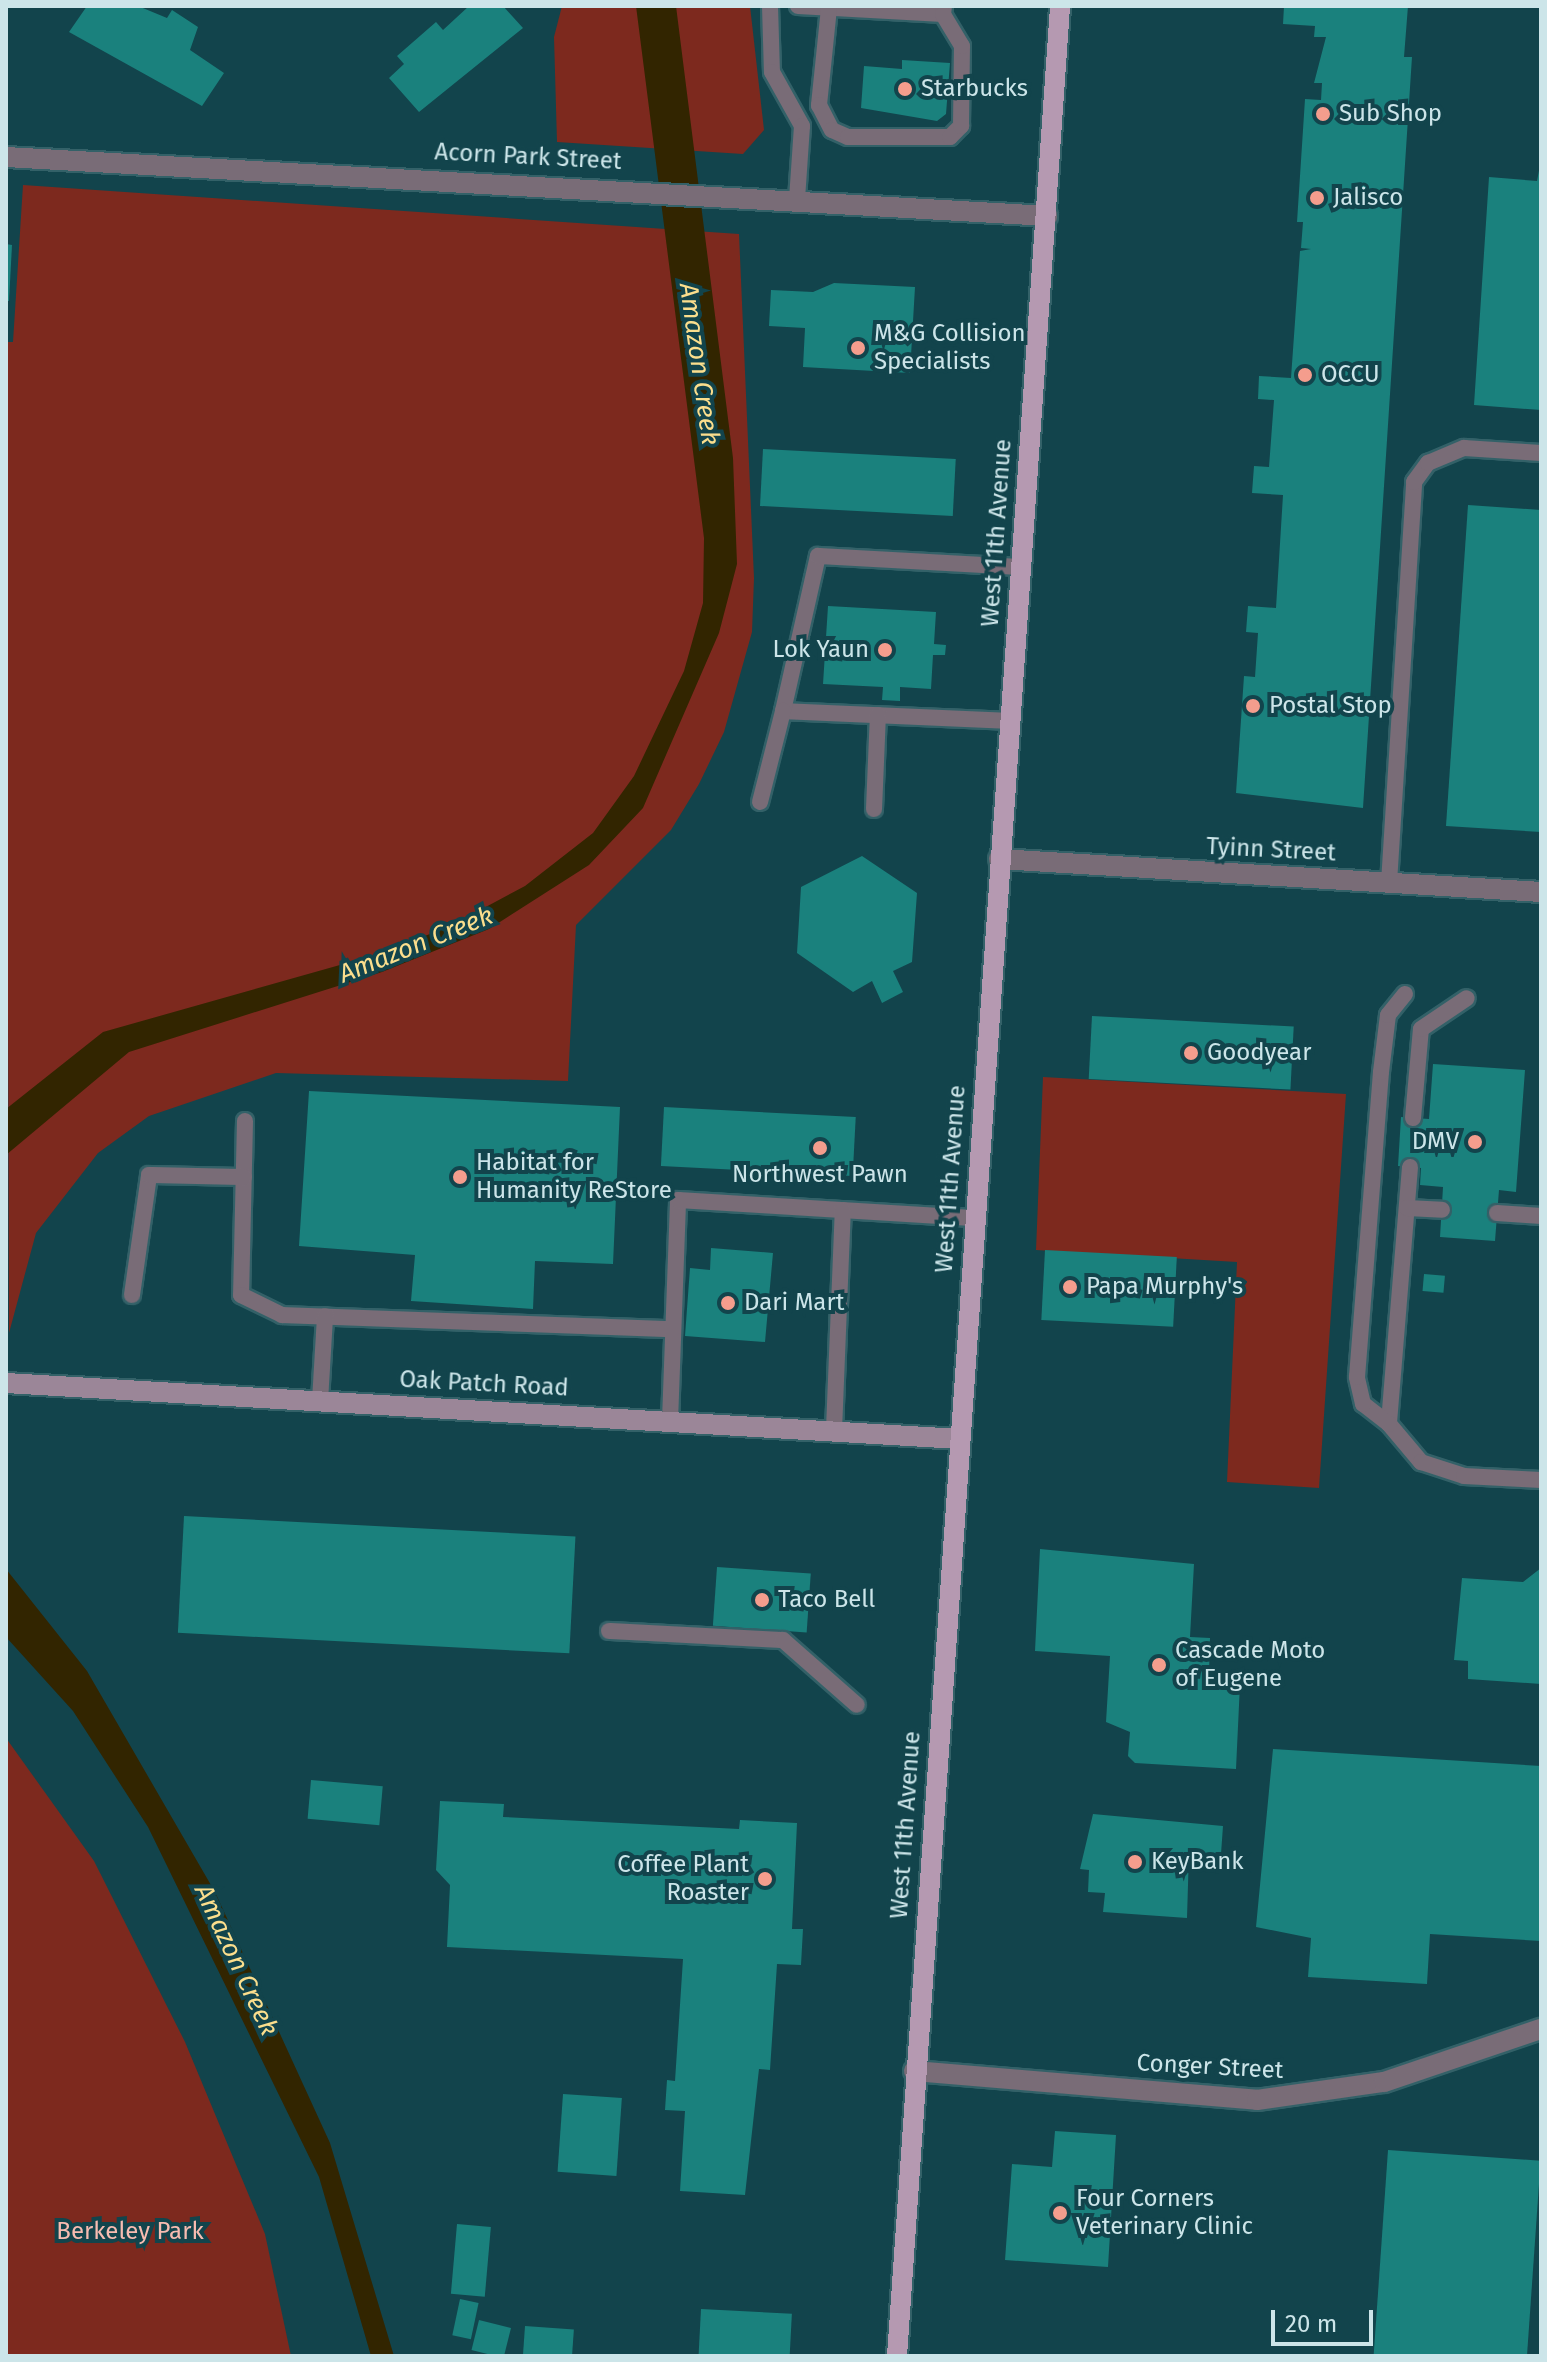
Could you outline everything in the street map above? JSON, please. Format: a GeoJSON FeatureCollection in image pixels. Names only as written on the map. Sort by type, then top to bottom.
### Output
{"type":"FeatureCollection","features":[{"type":"Feature","properties":{"kind":"main road","name":"West 11th Avenue"},"geometry":{"type":"LineString","coordinates":[[897,2356],[914,2071],[1060,6]]}},
{"type":"Feature","properties":{"kind":"street","name":"Acorn Park Street"},"geometry":{"type":"LineString","coordinates":[[6,157],[585,186],[1047,216]]}},
{"type":"Feature","properties":{"kind":"street","name":"Tyinn Street"},"geometry":{"type":"LineString","coordinates":[[999,859],[1541,892]]}},
{"type":"Feature","properties":{"kind":"street","name":"Oak Patch Road"},"geometry":{"type":"LineString","coordinates":[[6,1383],[959,1439]]}},
{"type":"Feature","properties":{"kind":"street","name":"Conger Street"},"geometry":{"type":"LineString","coordinates":[[914,2071],[1257,2100],[1384,2082],[1541,2029]]}},
{"type":"Feature","properties":{"kind":"lane"},"geometry":{"type":"LineString","coordinates":[[770,6],[772,72],[802,126],[797,200]]}},
{"type":"Feature","properties":{"kind":"lane"},"geometry":{"type":"LineString","coordinates":[[802,6],[943,10],[962,46],[961,126],[950,137],[848,137],[832,130],[819,105],[829,8]]}},
{"type":"Feature","properties":{"kind":"lane"},"geometry":{"type":"LineString","coordinates":[[1389,883],[1414,482],[1428,463],[1464,448],[1541,453]]}},
{"type":"Feature","properties":{"kind":"lane"},"geometry":{"type":"LineString","coordinates":[[760,802],[818,556],[1021,567]]}},
{"type":"Feature","properties":{"kind":"lane"},"geometry":{"type":"LineString","coordinates":[[783,711],[1009,721]]}},
{"type":"Feature","properties":{"kind":"lane"},"geometry":{"type":"LineString","coordinates":[[874,809],[878,715]]}},
{"type":"Feature","properties":{"kind":"lane"},"geometry":{"type":"LineString","coordinates":[[1405,994],[1388,1015],[1381,1072],[1357,1377],[1363,1404],[1389,1424],[1421,1462],[1464,1476],[1541,1480]]}},
{"type":"Feature","properties":{"kind":"lane"},"geometry":{"type":"LineString","coordinates":[[1413,1118],[1421,1029],[1467,998]]}},
{"type":"Feature","properties":{"kind":"lane"},"geometry":{"type":"LineString","coordinates":[[245,1121],[241,1295],[282,1315],[671,1329]]}},
{"type":"Feature","properties":{"kind":"lane"},"geometry":{"type":"LineString","coordinates":[[1389,1424],[1410,1167]]}},
{"type":"Feature","properties":{"kind":"lane"},"geometry":{"type":"LineString","coordinates":[[132,1295],[149,1175],[244,1177]]}},
{"type":"Feature","properties":{"kind":"lane"},"geometry":{"type":"LineString","coordinates":[[670,1421],[678,1200],[976,1218]]}},
{"type":"Feature","properties":{"kind":"lane"},"geometry":{"type":"LineString","coordinates":[[1407,1208],[1442,1210]]}},
{"type":"Feature","properties":{"kind":"lane"},"geometry":{"type":"LineString","coordinates":[[834,1430],[843,1210]]}},
{"type":"Feature","properties":{"kind":"lane"},"geometry":{"type":"LineString","coordinates":[[1497,1213],[1541,1216]]}},
{"type":"Feature","properties":{"kind":"lane"},"geometry":{"type":"LineString","coordinates":[[320,1401],[325,1316]]}},
{"type":"Feature","properties":{"kind":"lane"},"geometry":{"type":"LineString","coordinates":[[609,1631],[783,1640],[857,1705]]}},
{"type":"Feature","properties":{"kind":"green space"},"geometry":{"type":"Polygon","coordinates":[[[562,6],[750,6],[764,130],[743,154],[557,142],[554,37],[562,6]]]}},
{"type":"Feature","properties":{"kind":"green space"},"geometry":{"type":"Polygon","coordinates":[[[23,185],[739,234],[754,578],[752,632],[724,732],[699,784],[671,830],[576,925],[568,1081],[276,1073],[149,1116],[98,1153],[36,1233],[9,1333],[6,342],[13,342],[23,185]]]}},
{"type":"Feature","properties":{"kind":"green space"},"geometry":{"type":"Polygon","coordinates":[[[1043,1077],[1346,1094],[1319,1488],[1227,1482],[1237,1262],[1036,1250],[1043,1077]]]}},
{"type":"Feature","properties":{"kind":"green space","name":"Berkeley Park"},"geometry":{"type":"Polygon","coordinates":[[[6,1738],[94,1861],[185,2042],[265,2234],[291,2356],[6,2356],[6,1738]]]}},
{"type":"Feature","properties":{"kind":"water","name":"Amazon Creek"},"geometry":{"type":"Polygon","coordinates":[[[636,6],[676,6],[733,458],[737,564],[719,633],[643,808],[589,865],[489,929],[382,972],[129,1052],[6,1155],[6,1109],[103,1032],[386,952],[454,924],[525,886],[593,833],[634,776],[684,671],[703,603],[704,538],[636,6]]]}},
{"type":"Feature","properties":{"kind":"water","name":"Amazon Creek"},"geometry":{"type":"Polygon","coordinates":[[[6,1569],[87,1671],[215,1892],[330,2143],[394,2356],[371,2356],[319,2177],[148,1827],[73,1711],[6,1637],[6,1569]]]}},
{"type":"Feature","properties":{"kind":"building"},"geometry":{"type":"Polygon","coordinates":[[[87,6],[138,6],[167,18],[172,10],[198,27],[190,50],[224,73],[202,106],[69,32],[87,6]]]}},
{"type":"Feature","properties":{"kind":"building"},"geometry":{"type":"Polygon","coordinates":[[[469,6],[503,6],[523,28],[419,112],[389,78],[404,64],[397,56],[436,22],[443,30],[469,6]]]}},
{"type":"Feature","properties":{"kind":"building"},"geometry":{"type":"Polygon","coordinates":[[[1284,6],[1408,6],[1404,57],[1412,57],[1363,808],[1236,793],[1244,676],[1255,677],[1258,633],[1246,632],[1248,606],[1276,608],[1283,495],[1252,493],[1254,466],[1269,467],[1274,400],[1258,399],[1259,376],[1291,378],[1300,251],[1311,249],[1301,248],[1303,222],[1297,222],[1305,99],[1321,100],[1322,83],[1314,83],[1326,37],[1314,37],[1315,26],[1283,24],[1284,6]]]}},
{"type":"Feature","properties":{"kind":"building","name":"Starbucks"},"geometry":{"type":"Polygon","coordinates":[[[902,60],[950,63],[946,114],[937,121],[861,108],[864,66],[902,69],[902,60]]]}},
{"type":"Feature","properties":{"kind":"building"},"geometry":{"type":"Polygon","coordinates":[[[1541,160],[1541,410],[1474,405],[1489,177],[1537,181],[1541,160]]]}},
{"type":"Feature","properties":{"kind":"building"},"geometry":{"type":"Polygon","coordinates":[[[6,244],[12,245],[9,301],[6,301],[6,244]]]}},
{"type":"Feature","properties":{"kind":"building","name":"M&G Collision Specialists"},"geometry":{"type":"Polygon","coordinates":[[[834,283],[915,287],[910,373],[803,367],[805,328],[769,326],[771,290],[813,292],[834,283]]]}},
{"type":"Feature","properties":{"kind":"building"},"geometry":{"type":"Polygon","coordinates":[[[763,449],[956,459],[953,516],[760,506],[763,449]]]}},
{"type":"Feature","properties":{"kind":"building"},"geometry":{"type":"Polygon","coordinates":[[[1468,505],[1541,510],[1541,832],[1446,826],[1468,505]]]}},
{"type":"Feature","properties":{"kind":"building","name":"Lok Yaun"},"geometry":{"type":"Polygon","coordinates":[[[828,606],[936,612],[934,644],[946,645],[945,655],[933,655],[931,689],[900,687],[900,701],[882,700],[883,687],[823,684],[828,606]]]}},
{"type":"Feature","properties":{"kind":"building"},"geometry":{"type":"Polygon","coordinates":[[[862,856],[917,893],[912,962],[893,971],[903,992],[882,1003],[872,981],[853,992],[797,953],[801,887],[862,856]]]}},
{"type":"Feature","properties":{"kind":"building","name":"Goodyear"},"geometry":{"type":"Polygon","coordinates":[[[1092,1016],[1294,1027],[1290,1089],[1089,1079],[1092,1016]]]}},
{"type":"Feature","properties":{"kind":"building"},"geometry":{"type":"Polygon","coordinates":[[[1433,1064],[1525,1070],[1516,1192],[1499,1190],[1495,1241],[1440,1237],[1443,1187],[1420,1185],[1421,1168],[1398,1166],[1401,1117],[1429,1119],[1433,1064]]]}},
{"type":"Feature","properties":{"kind":"building","name":"Habitat for Humanity ReStore"},"geometry":{"type":"Polygon","coordinates":[[[309,1091],[620,1107],[613,1264],[535,1261],[533,1309],[411,1301],[415,1255],[299,1246],[309,1091]]]}},
{"type":"Feature","properties":{"kind":"building"},"geometry":{"type":"Polygon","coordinates":[[[664,1107],[856,1117],[853,1176],[661,1166],[664,1107]]]}},
{"type":"Feature","properties":{"kind":"building","name":"Dari Mart"},"geometry":{"type":"Polygon","coordinates":[[[711,1248],[773,1253],[765,1342],[685,1336],[690,1268],[710,1270],[711,1248]]]}},
{"type":"Feature","properties":{"kind":"building"},"geometry":{"type":"Polygon","coordinates":[[[1045,1250],[1177,1257],[1173,1327],[1041,1320],[1045,1250]]]}},
{"type":"Feature","properties":{"kind":"building"},"geometry":{"type":"Polygon","coordinates":[[[1424,1274],[1445,1276],[1443,1293],[1423,1291],[1424,1274]]]}},
{"type":"Feature","properties":{"kind":"building"},"geometry":{"type":"Polygon","coordinates":[[[184,1516],[575,1537],[569,1653],[178,1633],[184,1516]]]}},
{"type":"Feature","properties":{"kind":"building","name":"Cascade Moto of Eugene"},"geometry":{"type":"Polygon","coordinates":[[[1040,1549],[1194,1564],[1190,1637],[1210,1638],[1209,1674],[1236,1676],[1240,1684],[1236,1769],[1135,1763],[1128,1756],[1130,1732],[1106,1722],[1110,1656],[1035,1651],[1040,1549]]]}},
{"type":"Feature","properties":{"kind":"building","name":"Taco Bell"},"geometry":{"type":"Polygon","coordinates":[[[717,1567],[811,1574],[807,1632],[713,1626],[717,1567]]]}},
{"type":"Feature","properties":{"kind":"building"},"geometry":{"type":"Polygon","coordinates":[[[1541,1568],[1541,1684],[1468,1679],[1468,1661],[1454,1660],[1462,1578],[1523,1582],[1541,1568]]]}},
{"type":"Feature","properties":{"kind":"building"},"geometry":{"type":"Polygon","coordinates":[[[1273,1749],[1541,1766],[1541,1941],[1430,1934],[1427,1984],[1308,1977],[1311,1938],[1256,1927],[1273,1749]]]}},
{"type":"Feature","properties":{"kind":"building"},"geometry":{"type":"Polygon","coordinates":[[[311,1780],[383,1786],[379,1825],[308,1819],[311,1780]]]}},
{"type":"Feature","properties":{"kind":"building"},"geometry":{"type":"Polygon","coordinates":[[[440,1801],[504,1804],[503,1817],[739,1829],[740,1820],[797,1823],[792,1929],[803,1929],[801,1965],[777,1964],[770,2070],[759,2069],[745,2195],[680,2191],[685,2111],[665,2110],[667,2080],[675,2081],[683,1959],[447,1947],[450,1885],[436,1870],[440,1801]]]}},
{"type":"Feature","properties":{"kind":"building","name":"KeyBank"},"geometry":{"type":"Polygon","coordinates":[[[1093,1814],[1223,1826],[1221,1854],[1189,1852],[1187,1918],[1103,1912],[1105,1893],[1088,1892],[1089,1870],[1080,1869],[1093,1814]]]}},
{"type":"Feature","properties":{"kind":"building"},"geometry":{"type":"Polygon","coordinates":[[[563,2094],[622,2098],[616,2176],[558,2172],[563,2094]]]}},
{"type":"Feature","properties":{"kind":"building","name":"Four Corners Veterinary Clinic"},"geometry":{"type":"Polygon","coordinates":[[[1055,2131],[1116,2135],[1108,2267],[1005,2260],[1012,2164],[1052,2167],[1055,2131]]]}},
{"type":"Feature","properties":{"kind":"building"},"geometry":{"type":"Polygon","coordinates":[[[1388,2150],[1541,2161],[1527,2356],[1374,2355],[1388,2150]]]}},
{"type":"Feature","properties":{"kind":"building"},"geometry":{"type":"Polygon","coordinates":[[[457,2224],[491,2227],[485,2297],[451,2294],[457,2224]]]}},
{"type":"Feature","properties":{"kind":"building"},"geometry":{"type":"Polygon","coordinates":[[[460,2299],[479,2303],[471,2339],[452,2335],[460,2299]]]}},
{"type":"Feature","properties":{"kind":"building"},"geometry":{"type":"Polygon","coordinates":[[[701,2309],[792,2314],[790,2356],[699,2356],[701,2309]]]}},
{"type":"Feature","properties":{"kind":"building"},"geometry":{"type":"Polygon","coordinates":[[[479,2320],[511,2328],[504,2356],[472,2350],[479,2320]]]}},
{"type":"Feature","properties":{"kind":"building"},"geometry":{"type":"Polygon","coordinates":[[[525,2326],[574,2329],[572,2356],[523,2356],[525,2326]]]}},
{"type":"Feature","properties":{"kind":"place","name":"Starbucks"},"geometry":{"type":"Point","coordinates":[905,89]}},
{"type":"Feature","properties":{"kind":"place","name":"Sub Shop"},"geometry":{"type":"Point","coordinates":[1323,114]}},
{"type":"Feature","properties":{"kind":"place","name":"Jalisco"},"geometry":{"type":"Point","coordinates":[1317,198]}},
{"type":"Feature","properties":{"kind":"place","name":"M&G Collision Specialists"},"geometry":{"type":"Point","coordinates":[858,348]}},
{"type":"Feature","properties":{"kind":"place","name":"OCCU"},"geometry":{"type":"Point","coordinates":[1305,375]}},
{"type":"Feature","properties":{"kind":"place","name":"Lok Yaun"},"geometry":{"type":"Point","coordinates":[885,650]}},
{"type":"Feature","properties":{"kind":"place","name":"Postal Stop"},"geometry":{"type":"Point","coordinates":[1253,706]}},
{"type":"Feature","properties":{"kind":"place","name":"Goodyear"},"geometry":{"type":"Point","coordinates":[1191,1053]}},
{"type":"Feature","properties":{"kind":"place","name":"DMV"},"geometry":{"type":"Point","coordinates":[1475,1142]}},
{"type":"Feature","properties":{"kind":"place","name":"Northwest Pawn"},"geometry":{"type":"Point","coordinates":[820,1148]}},
{"type":"Feature","properties":{"kind":"place","name":"Habitat for Humanity ReStore"},"geometry":{"type":"Point","coordinates":[460,1177]}},
{"type":"Feature","properties":{"kind":"place","name":"Papa Murphy's"},"geometry":{"type":"Point","coordinates":[1070,1287]}},
{"type":"Feature","properties":{"kind":"place","name":"Dari Mart"},"geometry":{"type":"Point","coordinates":[728,1303]}},
{"type":"Feature","properties":{"kind":"place","name":"Taco Bell"},"geometry":{"type":"Point","coordinates":[762,1600]}},
{"type":"Feature","properties":{"kind":"place","name":"Cascade Moto of Eugene"},"geometry":{"type":"Point","coordinates":[1159,1665]}},
{"type":"Feature","properties":{"kind":"place","name":"KeyBank"},"geometry":{"type":"Point","coordinates":[1135,1862]}},
{"type":"Feature","properties":{"kind":"place","name":"Coffee Plant Roaster"},"geometry":{"type":"Point","coordinates":[765,1879]}},
{"type":"Feature","properties":{"kind":"place","name":"Four Corners Veterinary Clinic"},"geometry":{"type":"Point","coordinates":[1060,2213]}}]}
